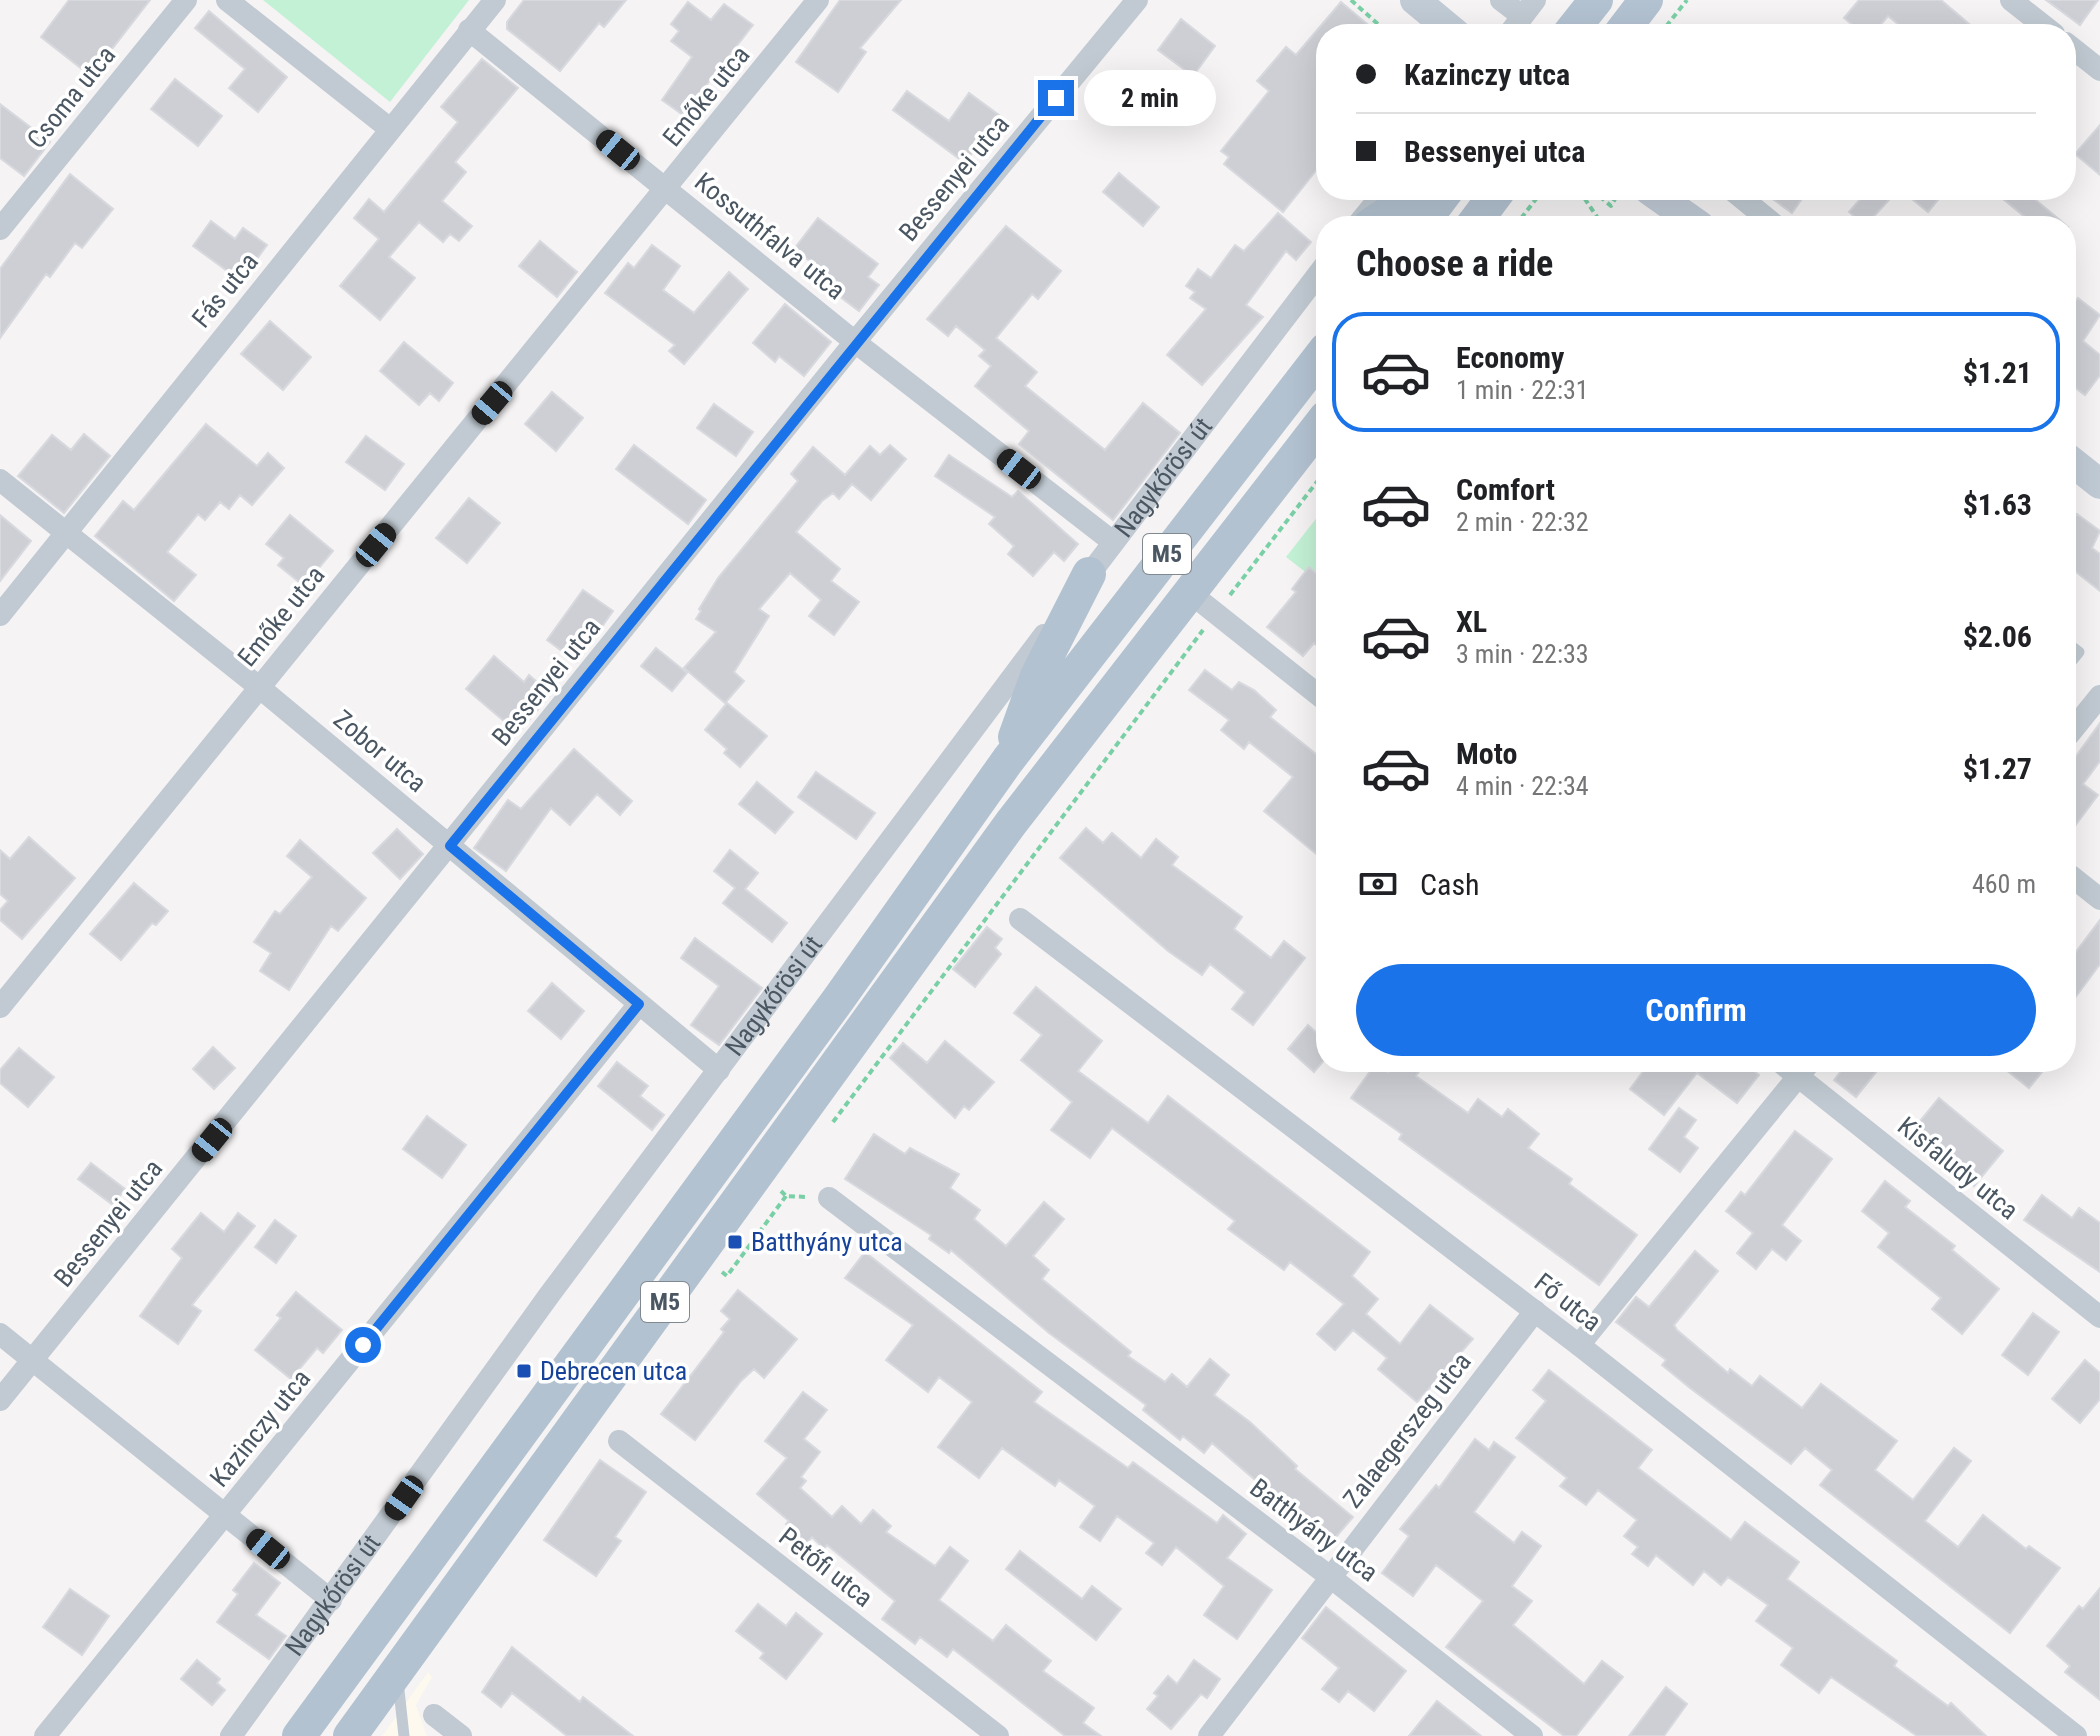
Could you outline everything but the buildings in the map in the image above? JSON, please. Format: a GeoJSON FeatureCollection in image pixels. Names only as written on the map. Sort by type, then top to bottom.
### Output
{"type":"FeatureCollection","features":[{"type":"Feature","properties":{"kind":"main road"},"geometry":{"type":"LineString","coordinates":[[1577,24],[1596,0]]}},
{"type":"Feature","properties":{"kind":"main road"},"geometry":{"type":"LineString","coordinates":[[1628,24],[1646,0]]}},
{"type":"Feature","properties":{"kind":"main road"},"geometry":{"type":"LineString","coordinates":[[1384,216],[1407,200]]}},
{"type":"Feature","properties":{"kind":"main road","name":"Nagykőrösi út"},"geometry":{"type":"LineString","coordinates":[[299,1736],[838,1000],[1008,760],[1316,362]]}},
{"type":"Feature","properties":{"kind":"main road","name":"M5"},"geometry":{"type":"LineString","coordinates":[[350,1736],[1011,823],[1316,430]]}},
{"type":"Feature","properties":{"kind":"main road"},"geometry":{"type":"LineString","coordinates":[[1008,760],[1025,704],[1089,574]]}},
{"type":"Feature","properties":{"kind":"street","name":"Csoma utca"},"geometry":{"type":"LineString","coordinates":[[0,229],[186,0]]}},
{"type":"Feature","properties":{"kind":"street"},"geometry":{"type":"LineString","coordinates":[[227,0],[390,129]]}},
{"type":"Feature","properties":{"kind":"street","name":"Fás utca"},"geometry":{"type":"LineString","coordinates":[[0,615],[495,0]]}},
{"type":"Feature","properties":{"kind":"street","name":"Emőke utca"},"geometry":{"type":"LineString","coordinates":[[0,1007],[818,0]]}},
{"type":"Feature","properties":{"kind":"street","name":"Bessenyei utca"},"geometry":{"type":"LineString","coordinates":[[0,1400],[855,342],[1137,0]]}},
{"type":"Feature","properties":{"kind":"street"},"geometry":{"type":"LineString","coordinates":[[1415,0],[1444,24]]}},
{"type":"Feature","properties":{"kind":"street"},"geometry":{"type":"LineString","coordinates":[[1501,0],[1522,17]]}},
{"type":"Feature","properties":{"kind":"street"},"geometry":{"type":"LineString","coordinates":[[2011,0],[2041,24]]}},
{"type":"Feature","properties":{"kind":"street","name":"Kossuthfalva utca"},"geometry":{"type":"LineString","coordinates":[[469,30],[855,342],[1113,542]]}},
{"type":"Feature","properties":{"kind":"street"},"geometry":{"type":"LineString","coordinates":[[2076,51],[2100,70]]}},
{"type":"Feature","properties":{"kind":"street"},"geometry":{"type":"LineString","coordinates":[[1364,216],[1378,200]]}},
{"type":"Feature","properties":{"kind":"street"},"geometry":{"type":"LineString","coordinates":[[1663,200],[1686,216]]}},
{"type":"Feature","properties":{"kind":"street"},"geometry":{"type":"LineString","coordinates":[[1744,200],[1764,216]]}},
{"type":"Feature","properties":{"kind":"street","name":"Nagykőrösi út"},"geometry":{"type":"LineString","coordinates":[[231,1736],[550,1294],[1113,542],[1316,277]]}},
{"type":"Feature","properties":{"kind":"street"},"geometry":{"type":"LineString","coordinates":[[2076,465],[2100,484]]}},
{"type":"Feature","properties":{"kind":"street","name":"Zobor utca"},"geometry":{"type":"LineString","coordinates":[[0,480],[259,687],[719,1070]]}},
{"type":"Feature","properties":{"kind":"street"},"geometry":{"type":"LineString","coordinates":[[1189,592],[1316,693]]}},
{"type":"Feature","properties":{"kind":"street"},"geometry":{"type":"LineString","coordinates":[[2076,726],[2100,696]]}},
{"type":"Feature","properties":{"kind":"street"},"geometry":{"type":"LineString","coordinates":[[2076,880],[2100,899]]}},
{"type":"Feature","properties":{"kind":"street","name":"Fő utca"},"geometry":{"type":"LineString","coordinates":[[1020,919],[1579,1345],[2076,1736]]}},
{"type":"Feature","properties":{"kind":"street","name":"Kazinczy utca"},"geometry":{"type":"LineString","coordinates":[[45,1736],[639,1004]]}},
{"type":"Feature","properties":{"kind":"street"},"geometry":{"type":"LineString","coordinates":[[1579,1345],[1802,1072]]}},
{"type":"Feature","properties":{"kind":"street","name":"Kisfaludy utca"},"geometry":{"type":"LineString","coordinates":[[1808,1072],[2100,1317]]}},
{"type":"Feature","properties":{"kind":"street","name":"Batthyány utca"},"geometry":{"type":"LineString","coordinates":[[829,1198],[1329,1576],[1532,1736]]}},
{"type":"Feature","properties":{"kind":"street","name":"Zalaegerszeg utca"},"geometry":{"type":"LineString","coordinates":[[1209,1736],[1535,1311]]}},
{"type":"Feature","properties":{"kind":"street"},"geometry":{"type":"LineString","coordinates":[[0,1334],[331,1600]]}},
{"type":"Feature","properties":{"kind":"street","name":"Petőfi utca"},"geometry":{"type":"LineString","coordinates":[[619,1441],[998,1736]]}},
{"type":"Feature","properties":{"kind":"street"},"geometry":{"type":"LineString","coordinates":[[434,1715],[461,1736]]}},
{"type":"Feature","properties":{"kind":"lane"},"geometry":{"type":"LineString","coordinates":[[397,1671],[404,1736]]}},
{"type":"Feature","properties":{"kind":"path"},"geometry":{"type":"LineString","coordinates":[[1351,0],[1378,24]]}},
{"type":"Feature","properties":{"kind":"path"},"geometry":{"type":"LineString","coordinates":[[1668,24],[1687,0]]}},
{"type":"Feature","properties":{"kind":"path"},"geometry":{"type":"LineString","coordinates":[[1523,216],[1535,200]]}},
{"type":"Feature","properties":{"kind":"path"},"geometry":{"type":"LineString","coordinates":[[828,1128],[1316,483]]}},
{"type":"Feature","properties":{"kind":"path"},"geometry":{"type":"LineString","coordinates":[[727,1276],[786,1196],[781,1191],[791,1179]]}},
{"type":"Feature","properties":{"kind":"shaded area"},"geometry":{"type":"Polygon","coordinates":[[[428,1672],[432,1677],[416,1705],[427,1736],[382,1736],[428,1672]]]}},
{"type":"Feature","properties":{"kind":"green space"},"geometry":{"type":"Polygon","coordinates":[[[263,0],[469,0],[390,102],[263,0]]]}},
{"type":"Feature","properties":{"kind":"green space"},"geometry":{"type":"Polygon","coordinates":[[[1316,519],[1316,580],[1286,557],[1316,519]]]}},
{"type":"Feature","properties":{"kind":"place","name":"Batthyány utca"},"geometry":{"type":"Point","coordinates":[735,1242]}},
{"type":"Feature","properties":{"kind":"place","name":"Debrecen utca"},"geometry":{"type":"Point","coordinates":[524,1371]}},
{"type":"Feature","properties":{"kind":"route"},"geometry":{"type":"LineString","coordinates":[[363,1345],[639,1004],[450,846],[855,342],[1056,98]]}}]}
